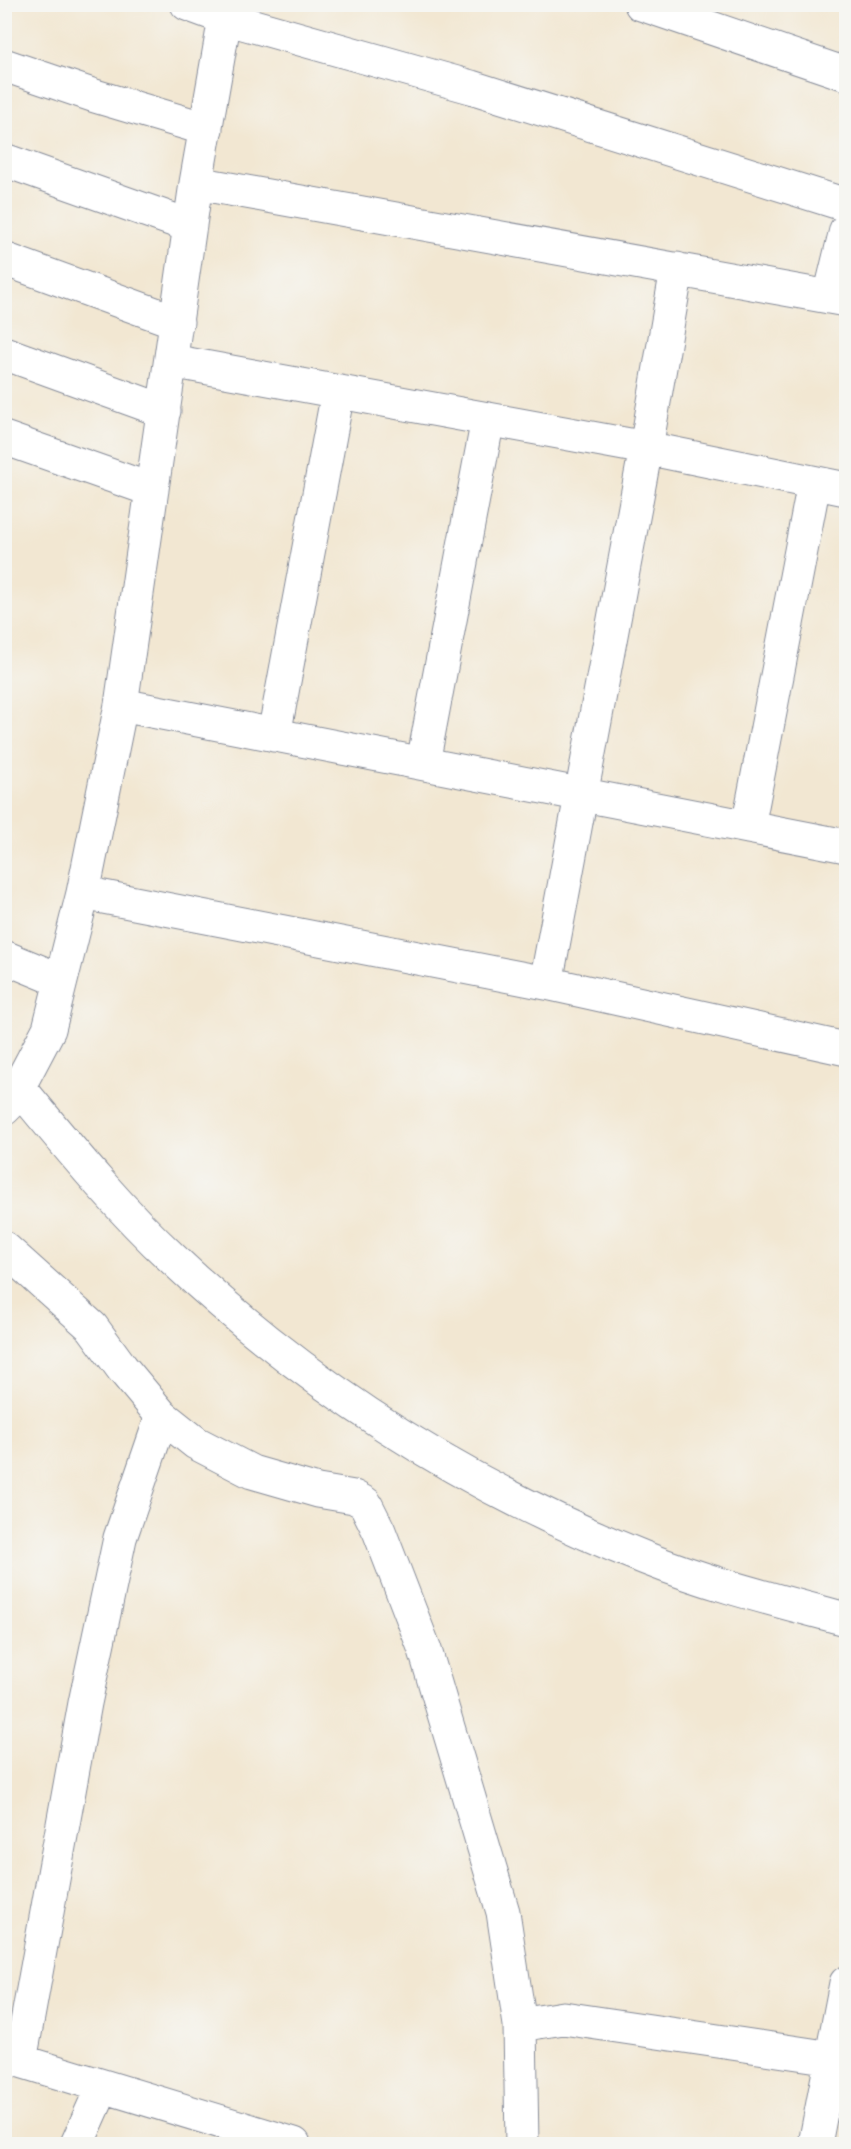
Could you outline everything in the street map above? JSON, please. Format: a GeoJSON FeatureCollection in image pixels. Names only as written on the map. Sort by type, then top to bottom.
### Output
{"type":"FeatureCollection","features":[{"type":"Feature","properties":{"kind":"street"},"geometry":{"type":"LineString","coordinates":[[187,4],[225,18],[471,87],[846,205]]}},
{"type":"Feature","properties":{"kind":"street"},"geometry":{"type":"LineString","coordinates":[[641,4],[846,74]]}},
{"type":"Feature","properties":{"kind":"street"},"geometry":{"type":"LineString","coordinates":[[225,18],[196,183],[121,705],[82,893],[49,1029],[13,1100],[94,1178],[172,1259],[257,1333],[347,1401],[442,1461],[542,1513],[646,1558],[753,1594],[846,1619]]}},
{"type":"Feature","properties":{"kind":"street"},"geometry":{"type":"LineString","coordinates":[[4,65],[95,96],[206,129]]}},
{"type":"Feature","properties":{"kind":"street"},"geometry":{"type":"LineString","coordinates":[[4,160],[190,226]]}},
{"type":"Feature","properties":{"kind":"street"},"geometry":{"type":"LineString","coordinates":[[196,183],[838,298],[846,230]]}},
{"type":"Feature","properties":{"kind":"street"},"geometry":{"type":"LineString","coordinates":[[4,259],[177,322]]}},
{"type":"Feature","properties":{"kind":"street"},"geometry":{"type":"LineString","coordinates":[[546,983],[646,448],[676,269]]}},
{"type":"Feature","properties":{"kind":"street"},"geometry":{"type":"LineString","coordinates":[[4,353],[164,411]]}},
{"type":"Feature","properties":{"kind":"street"},"geometry":{"type":"LineString","coordinates":[[171,361],[646,448],[846,489]]}},
{"type":"Feature","properties":{"kind":"street"},"geometry":{"type":"LineString","coordinates":[[274,735],[338,392]]}},
{"type":"Feature","properties":{"kind":"street"},"geometry":{"type":"LineString","coordinates":[[423,764],[488,419]]}},
{"type":"Feature","properties":{"kind":"street"},"geometry":{"type":"LineString","coordinates":[[4,438],[152,490]]}},
{"type":"Feature","properties":{"kind":"street"},"geometry":{"type":"LineString","coordinates":[[748,827],[814,483]]}},
{"type":"Feature","properties":{"kind":"street"},"geometry":{"type":"LineString","coordinates":[[121,705],[846,846]]}},
{"type":"Feature","properties":{"kind":"street"},"geometry":{"type":"LineString","coordinates":[[82,893],[546,983],[846,1049]]}},
{"type":"Feature","properties":{"kind":"street"},"geometry":{"type":"LineString","coordinates":[[4,957],[60,980]]}},
{"type":"Feature","properties":{"kind":"street"},"geometry":{"type":"LineString","coordinates":[[4,1248],[92,1327],[162,1416],[196,1443],[252,1472],[318,1491],[354,1497],[365,1503],[379,1531],[425,1650],[503,1912],[520,2025],[522,2145]]}},
{"type":"Feature","properties":{"kind":"street"},"geometry":{"type":"LineString","coordinates":[[162,1416],[120,1538],[12,2059],[294,2145]]}},
{"type":"Feature","properties":{"kind":"street"},"geometry":{"type":"LineString","coordinates":[[815,2145],[846,1983]]}},
{"type":"Feature","properties":{"kind":"street"},"geometry":{"type":"LineString","coordinates":[[520,2025],[563,2018],[832,2058]]}},
{"type":"Feature","properties":{"kind":"street"},"geometry":{"type":"LineString","coordinates":[[77,2145],[103,2086]]}}]}
